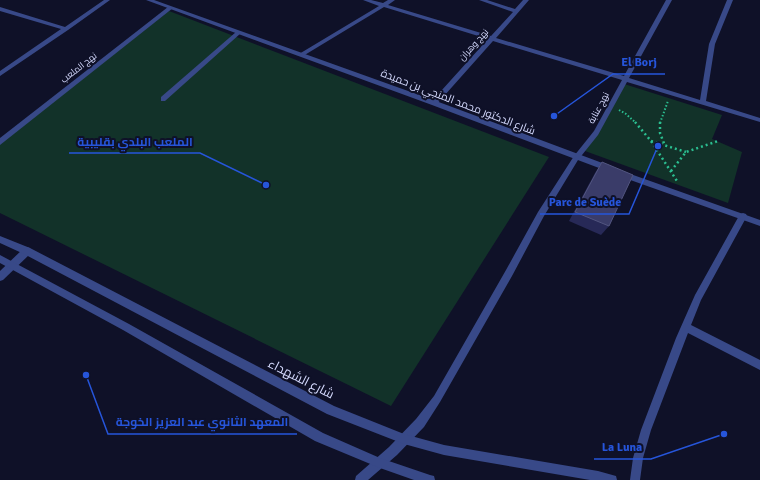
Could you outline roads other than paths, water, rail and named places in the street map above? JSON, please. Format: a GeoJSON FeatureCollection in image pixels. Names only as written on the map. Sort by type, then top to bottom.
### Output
{"type":"FeatureCollection","features":[{"type":"Feature","properties":{"kind":"street"},"geometry":{"type":"LineString","coordinates":[[0,74],[107,0]]}},
{"type":"Feature","properties":{"kind":"street","name":"شارع الدكتور محمد المنجي بن حميدة"},"geometry":{"type":"LineString","coordinates":[[149,0],[434,103],[576,158],[760,222]]}},
{"type":"Feature","properties":{"kind":"street","name":"نهج الملعب"},"geometry":{"type":"LineString","coordinates":[[0,142],[167,6],[170,0]]}},
{"type":"Feature","properties":{"kind":"street"},"geometry":{"type":"LineString","coordinates":[[366,0],[624,80],[760,120]]}},
{"type":"Feature","properties":{"kind":"street"},"geometry":{"type":"LineString","coordinates":[[301,56],[392,0]]}},
{"type":"Feature","properties":{"kind":"street"},"geometry":{"type":"LineString","coordinates":[[482,0],[516,11]]}},
{"type":"Feature","properties":{"kind":"street","name":"نهج وهران"},"geometry":{"type":"LineString","coordinates":[[434,103],[526,0]]}},
{"type":"Feature","properties":{"kind":"street","name":"نهج عنابة"},"geometry":{"type":"LineString","coordinates":[[360,480],[380,463],[420,423],[437,399],[541,214],[576,158],[596,133],[669,0]]}},
{"type":"Feature","properties":{"kind":"street"},"geometry":{"type":"LineString","coordinates":[[703,103],[712,44],[730,0]]}},
{"type":"Feature","properties":{"kind":"street"},"geometry":{"type":"LineString","coordinates":[[0,9],[66,29]]}},
{"type":"Feature","properties":{"kind":"street"},"geometry":{"type":"LineString","coordinates":[[163,99],[238,33]]}},
{"type":"Feature","properties":{"kind":"street"},"geometry":{"type":"LineString","coordinates":[[635,480],[638,458],[646,430],[686,327],[698,298],[743,216]]}},
{"type":"Feature","properties":{"kind":"street","name":"شارع الشهداء"},"geometry":{"type":"LineString","coordinates":[[0,239],[27,251],[331,410],[404,439],[444,450],[598,476],[612,480]]}},
{"type":"Feature","properties":{"kind":"street"},"geometry":{"type":"LineString","coordinates":[[0,277],[27,251]]}},
{"type":"Feature","properties":{"kind":"street"},"geometry":{"type":"LineString","coordinates":[[0,260],[12,265],[126,327],[319,437],[380,463],[430,480]]}},
{"type":"Feature","properties":{"kind":"street"},"geometry":{"type":"LineString","coordinates":[[686,327],[760,365]]}},
{"type":"Feature","properties":{"kind":"place","name":"El Borj"},"geometry":{"type":"Point","coordinates":[554,116]}},
{"type":"Feature","properties":{"kind":"place","name":"Parc de Suède"},"geometry":{"type":"Point","coordinates":[658,146]}},
{"type":"Feature","properties":{"kind":"place","name":"الملعب البلدي بقليبية"},"geometry":{"type":"Point","coordinates":[266,185]}},
{"type":"Feature","properties":{"kind":"place","name":"المعهد الثانوي عبد العزيز الخوجة"},"geometry":{"type":"Point","coordinates":[86,375]}},
{"type":"Feature","properties":{"kind":"place","name":"La Luna"},"geometry":{"type":"Point","coordinates":[724,434]}}]}
